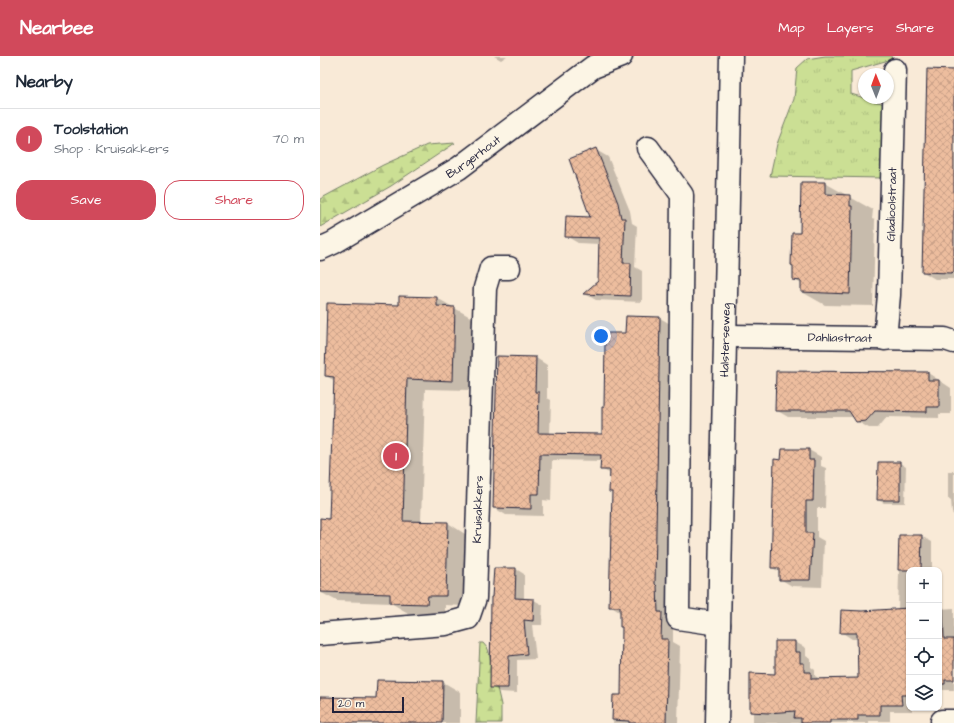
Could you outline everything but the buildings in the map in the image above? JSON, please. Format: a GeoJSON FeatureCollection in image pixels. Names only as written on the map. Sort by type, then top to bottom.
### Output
{"type":"FeatureCollection","features":[{"type":"Feature","properties":{"kind":"street","name":"Burgerhout"},"geometry":{"type":"LineString","coordinates":[[320,249],[333,244],[459,168],[589,62],[621,56]]}},
{"type":"Feature","properties":{"kind":"street","name":"Halsterseweg"},"geometry":{"type":"LineString","coordinates":[[717,723],[731,56]]}},
{"type":"Feature","properties":{"kind":"street","name":"Gladioolstraat"},"geometry":{"type":"LineString","coordinates":[[885,339],[890,287],[895,70]]}},
{"type":"Feature","properties":{"kind":"street"},"geometry":{"type":"LineString","coordinates":[[648,148],[682,195],[678,618],[719,624]]}},
{"type":"Feature","properties":{"kind":"street","name":"Kruisakkers"},"geometry":{"type":"LineString","coordinates":[[320,634],[446,624],[468,618],[475,598],[485,288],[491,268],[509,268]]}},
{"type":"Feature","properties":{"kind":"street","name":"Dahliastraat"},"geometry":{"type":"LineString","coordinates":[[726,336],[945,339],[954,342]]}},
{"type":"Feature","properties":{"kind":"green space"},"geometry":{"type":"Polygon","coordinates":[[[825,56],[891,56],[892,59],[851,71],[851,94],[858,96],[858,104],[888,105],[882,178],[770,176],[777,144],[794,99],[797,68],[807,59],[825,56]]]}},
{"type":"Feature","properties":{"kind":"green space"},"geometry":{"type":"Polygon","coordinates":[[[455,143],[391,186],[320,227],[320,199],[383,165],[427,145],[455,143]]]}},
{"type":"Feature","properties":{"kind":"green space"},"geometry":{"type":"Polygon","coordinates":[[[480,643],[483,643],[488,649],[501,705],[501,723],[476,723],[480,643]]]}},
{"type":"Feature","properties":{"kind":"place","name":"Toolstation"},"geometry":{"type":"Point","coordinates":[396,456]}}]}
